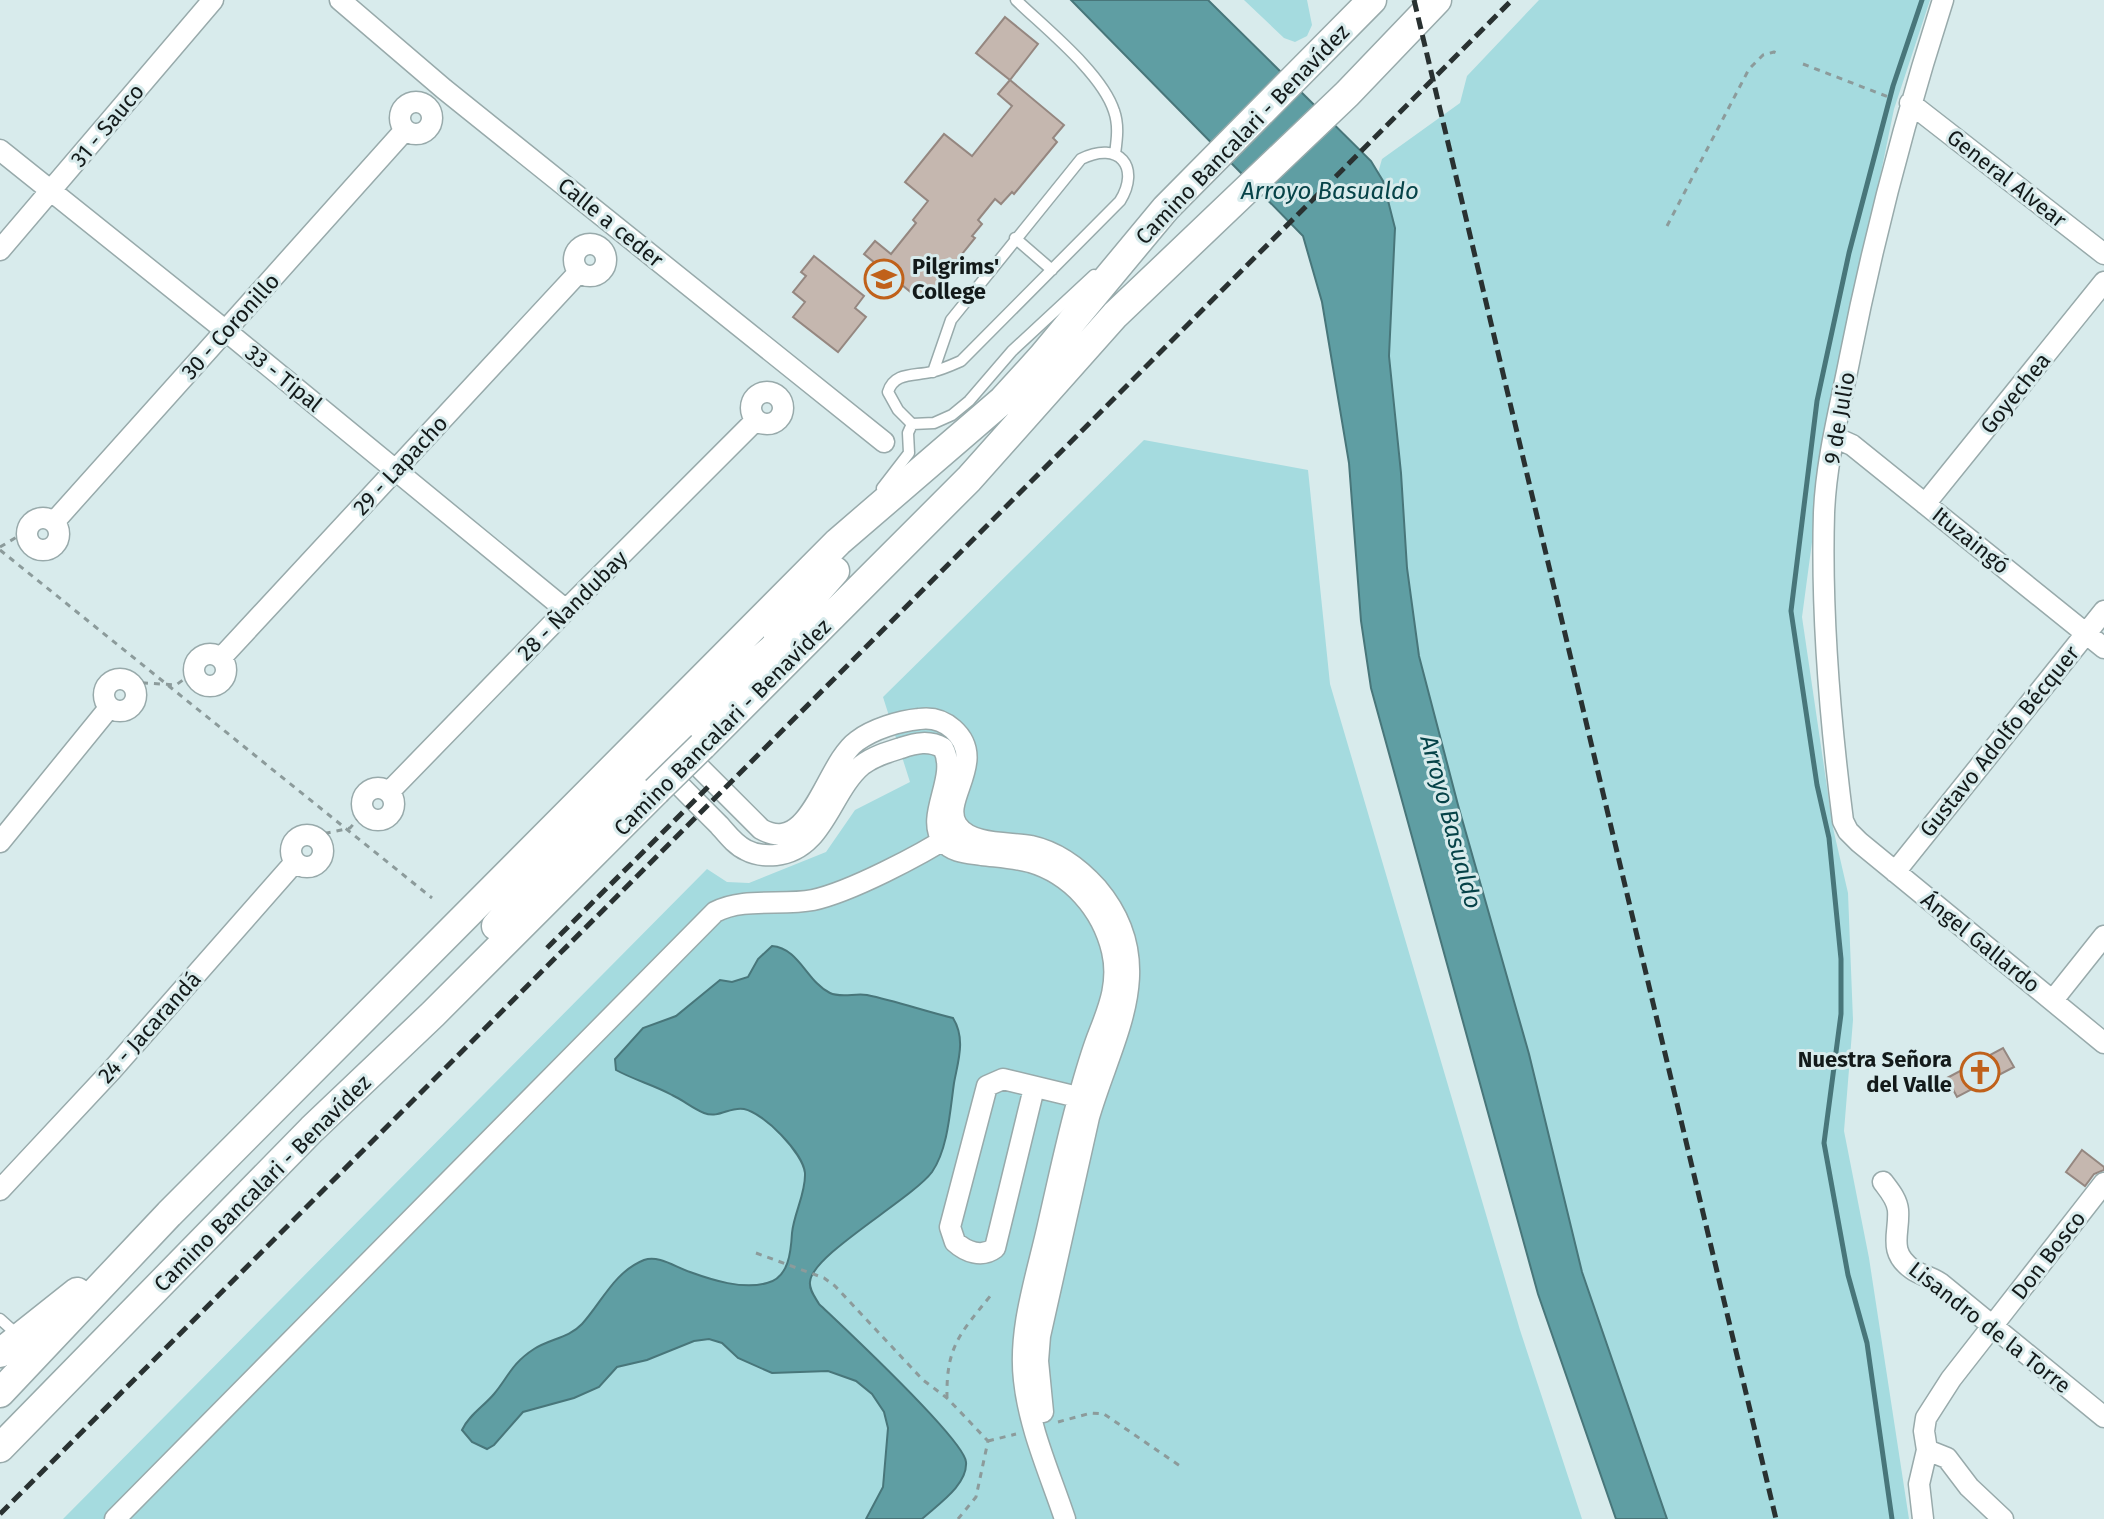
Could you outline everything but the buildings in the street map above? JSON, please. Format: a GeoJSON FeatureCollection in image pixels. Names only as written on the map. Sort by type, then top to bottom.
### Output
{"type":"FeatureCollection","features":[{"type":"Feature","properties":{"kind":"main road","name":"Camino Bancalari - Benavídez"},"geometry":{"type":"LineString","coordinates":[[0,1393],[169,1214],[838,542],[1003,400],[1166,208],[1372,0]]}},
{"type":"Feature","properties":{"kind":"main road","name":"Camino Bancalari - Benavídez"},"geometry":{"type":"LineString","coordinates":[[0,1448],[312,1129],[656,791],[678,750],[907,542],[1007,437],[1115,315],[1347,94],[1437,0]]}},
{"type":"Feature","properties":{"kind":"main road"},"geometry":{"type":"LineString","coordinates":[[299,1084],[341,1056],[497,909],[678,750],[843,562],[978,439],[1003,400]]}},
{"type":"Feature","properties":{"kind":"main road"},"geometry":{"type":"LineString","coordinates":[[756,663],[798,628],[873,551],[1007,437]]}},
{"type":"Feature","properties":{"kind":"main road"},"geometry":{"type":"LineString","coordinates":[[394,1051],[447,980],[546,869]]}},
{"type":"Feature","properties":{"kind":"main road"},"geometry":{"type":"LineString","coordinates":[[7,1342],[169,1214]]}},
{"type":"Feature","properties":{"kind":"street","name":"31 - Sauco"},"geometry":{"type":"LineString","coordinates":[[0,250],[213,0]]}},
{"type":"Feature","properties":{"kind":"street","name":"Calle a ceder"},"geometry":{"type":"LineString","coordinates":[[340,0],[444,89],[884,442]]}},
{"type":"Feature","properties":{"kind":"street","name":"9 de Julio"},"geometry":{"type":"LineString","coordinates":[[1859,842],[1843,821],[1825,608],[1824,510],[1834,437],[1884,197],[1943,0]]}},
{"type":"Feature","properties":{"kind":"street","name":"General Alvear"},"geometry":{"type":"LineString","coordinates":[[1910,103],[2104,254]]}},
{"type":"Feature","properties":{"kind":"street","name":"30 - Coronillo"},"geometry":{"type":"LineString","coordinates":[[27,531],[32,547],[47,550],[58,541],[59,531],[54,522],[405,130]]}},
{"type":"Feature","properties":{"kind":"street","name":"33 - Tipal"},"geometry":{"type":"LineString","coordinates":[[0,150],[566,610]]}},
{"type":"Feature","properties":{"kind":"street","name":"29 - Lapacho"},"geometry":{"type":"LineString","coordinates":[[194,672],[195,678],[203,685],[218,684],[226,672],[221,658],[579,272]]}},
{"type":"Feature","properties":{"kind":"street","name":"Goyechea"},"geometry":{"type":"LineString","coordinates":[[1925,504],[2104,282]]}},
{"type":"Feature","properties":{"kind":"street","name":"28 - Ñandubay"},"geometry":{"type":"LineString","coordinates":[[364,812],[377,821],[388,818],[394,803],[389,792],[756,420]]}},
{"type":"Feature","properties":{"kind":"street","name":"Ituzaingó"},"geometry":{"type":"LineString","coordinates":[[1834,437],[1852,445],[2104,648]]}},
{"type":"Feature","properties":{"kind":"street","name":"Gustavo Adolfo Bécquer"},"geometry":{"type":"LineString","coordinates":[[1895,872],[2104,611]]}},
{"type":"Feature","properties":{"kind":"street"},"geometry":{"type":"LineString","coordinates":[[0,842],[109,708],[103,693],[109,683],[119,679],[130,682]]}},
{"type":"Feature","properties":{"kind":"street"},"geometry":{"type":"LineString","coordinates":[[678,750],[761,829],[780,835],[799,827],[844,754],[857,740],[877,730],[921,719],[938,720],[957,732],[967,755],[953,809],[955,822],[960,829],[974,837],[1037,847],[1063,859],[1091,882],[1114,915],[1129,959],[1130,983],[1122,1018],[1086,1099]]}},
{"type":"Feature","properties":{"kind":"street"},"geometry":{"type":"LineString","coordinates":[[877,730],[884,753]]}},
{"type":"Feature","properties":{"kind":"street"},"geometry":{"type":"LineString","coordinates":[[678,750],[740,847],[764,855],[789,852],[812,836],[852,776],[863,765],[884,753],[934,743],[943,748],[948,765],[938,816],[938,829],[943,841],[961,852],[1027,861],[1048,868],[1075,887],[1089,901],[1098,917],[1112,951],[1114,988],[1029,1310],[1023,1355],[1024,1381],[1065,1519]]}},
{"type":"Feature","properties":{"kind":"street"},"geometry":{"type":"LineString","coordinates":[[115,1519],[715,912],[731,906],[809,901],[842,891],[943,841],[960,829]]}},
{"type":"Feature","properties":{"kind":"street","name":"24 - Jacarandá"},"geometry":{"type":"LineString","coordinates":[[0,1190],[112,1070],[295,862],[291,852],[293,841],[302,835],[313,836]]}},
{"type":"Feature","properties":{"kind":"street","name":"Ángel Gallardo"},"geometry":{"type":"LineString","coordinates":[[1859,842],[2104,1043]]}},
{"type":"Feature","properties":{"kind":"street"},"geometry":{"type":"LineString","coordinates":[[2053,1000],[2104,936]]}},
{"type":"Feature","properties":{"kind":"street"},"geometry":{"type":"LineString","coordinates":[[1034,1088],[995,1248],[987,1253],[976,1253],[955,1242],[950,1227],[987,1086],[1003,1079],[1086,1099]]}},
{"type":"Feature","properties":{"kind":"street","name":"Lisandro de la Torre"},"geometry":{"type":"LineString","coordinates":[[1883,1182],[1898,1210],[1895,1242],[1902,1258],[1914,1271],[1940,1283],[2104,1417]]}},
{"type":"Feature","properties":{"kind":"street","name":"Don Bosco"},"geometry":{"type":"LineString","coordinates":[[1927,1450],[1924,1431],[1926,1418],[1951,1379],[2104,1183]]}},
{"type":"Feature","properties":{"kind":"street"},"geometry":{"type":"LineString","coordinates":[[1923,1519],[1919,1484],[1927,1450],[1947,1458],[1969,1487],[2003,1519]]}},
{"type":"Feature","properties":{"kind":"lane"},"geometry":{"type":"LineString","coordinates":[[1016,0],[1104,89],[1114,111],[1118,131],[1115,154]]}},
{"type":"Feature","properties":{"kind":"lane"},"geometry":{"type":"LineString","coordinates":[[933,372],[951,320],[1081,159],[1105,151],[1115,154],[1125,165],[1129,179],[1120,201],[961,361],[933,372],[903,376],[890,385],[888,392],[898,410],[912,424],[934,423],[961,408],[1012,351],[1166,208]]}},
{"type":"Feature","properties":{"kind":"lane"},"geometry":{"type":"LineString","coordinates":[[1015,238],[1052,270]]}},
{"type":"Feature","properties":{"kind":"lane"},"geometry":{"type":"LineString","coordinates":[[838,542],[902,465],[909,453],[908,433],[912,424]]}},
{"type":"Feature","properties":{"kind":"lane"},"geometry":{"type":"LineString","coordinates":[[0,1319],[7,1342]]}},
{"type":"Feature","properties":{"kind":"path"},"geometry":{"type":"LineString","coordinates":[[1667,226],[1749,69],[1763,55],[1774,52],[1781,55]]}},
{"type":"Feature","properties":{"kind":"path"},"geometry":{"type":"LineString","coordinates":[[1803,64],[1873,93]]}},
{"type":"Feature","properties":{"kind":"path"},"geometry":{"type":"LineString","coordinates":[[27,531],[0,548],[432,898]]}},
{"type":"Feature","properties":{"kind":"path"},"geometry":{"type":"LineString","coordinates":[[130,682],[176,685],[194,672]]}},
{"type":"Feature","properties":{"kind":"path"},"geometry":{"type":"LineString","coordinates":[[313,836],[346,829],[364,812]]}},
{"type":"Feature","properties":{"kind":"path"},"geometry":{"type":"LineString","coordinates":[[756,1253],[816,1275],[835,1286],[923,1380],[947,1398],[988,1441]]}},
{"type":"Feature","properties":{"kind":"path"},"geometry":{"type":"LineString","coordinates":[[947,1398],[947,1368],[957,1338],[991,1295]]}},
{"type":"Feature","properties":{"kind":"path"},"geometry":{"type":"LineString","coordinates":[[988,1441],[1091,1413],[1104,1414],[1183,1468]]}},
{"type":"Feature","properties":{"kind":"path"},"geometry":{"type":"LineString","coordinates":[[958,1519],[976,1497],[988,1441]]}},
{"type":"Feature","properties":{"kind":"shaded area"},"geometry":{"type":"Polygon","coordinates":[[[1244,0],[1307,0],[1312,25],[1307,36],[1295,42],[1284,38],[1244,0]]]}},
{"type":"Feature","properties":{"kind":"shaded area"},"geometry":{"type":"Polygon","coordinates":[[[1539,0],[1930,0],[1894,109],[1825,445],[1802,617],[1833,828],[1848,893],[1853,1020],[1844,1131],[1869,1258],[1909,1519],[1667,1519],[1582,1272],[1529,1054],[1419,656],[1407,568],[1389,356],[1395,228],[1378,173],[1382,159],[1460,103],[1467,76],[1539,0]]]}},
{"type":"Feature","properties":{"kind":"shaded area"},"geometry":{"type":"Polygon","coordinates":[[[1144,440],[1308,470],[1330,684],[1520,1330],[1582,1519],[63,1519],[707,869],[727,882],[749,883],[826,852],[855,810],[910,782],[883,697],[1144,440]]]}},
{"type":"Feature","properties":{"kind":"water","name":"Arroyo Basualdo"},"geometry":{"type":"Polygon","coordinates":[[[1071,0],[1208,0],[1371,161],[1383,181],[1395,228],[1389,356],[1407,568],[1419,656],[1529,1054],[1582,1272],[1667,1519],[1616,1519],[1538,1294],[1371,688],[1361,621],[1349,463],[1322,302],[1303,236],[1071,0]]]}},
{"type":"Feature","properties":{"kind":"water"},"geometry":{"type":"Polygon","coordinates":[[[772,946],[789,953],[830,993],[889,1000],[953,1018],[957,1026],[960,1050],[948,1129],[932,1172],[905,1197],[827,1257],[810,1282],[811,1291],[819,1304],[925,1408],[960,1450],[966,1462],[957,1486],[922,1519],[866,1519],[883,1487],[888,1428],[884,1412],[872,1394],[856,1381],[828,1371],[772,1373],[738,1358],[722,1343],[709,1339],[694,1341],[647,1360],[617,1367],[599,1387],[574,1398],[523,1412],[487,1449],[472,1442],[462,1430],[520,1360],[540,1346],[577,1329],[616,1280],[644,1260],[661,1260],[708,1278],[738,1285],[767,1283],[784,1270],[805,1180],[803,1165],[790,1145],[772,1126],[752,1112],[739,1109],[704,1113],[665,1091],[616,1070],[615,1059],[643,1028],[676,1016],[720,980],[732,982],[748,977],[758,959],[772,946]]]}},
{"type":"Feature","properties":{"kind":"waterway"},"geometry":{"type":"LineString","coordinates":[[1892,1519],[1867,1343],[1848,1275],[1824,1143],[1841,1014],[1841,959],[1829,838],[1817,785],[1791,611],[1817,401],[1849,253],[1893,86],[1922,0]]}},
{"type":"Feature","properties":{"kind":"railway"},"geometry":{"type":"LineString","coordinates":[[1414,0],[1776,1519]]}},
{"type":"Feature","properties":{"kind":"railway"},"geometry":{"type":"LineString","coordinates":[[0,1514],[1512,0]]}},
{"type":"Feature","properties":{"kind":"railway"},"geometry":{"type":"LineString","coordinates":[[547,948],[708,787]]}},
{"type":"Feature","properties":{"kind":"place","name":"Pilgrims' College"},"geometry":{"type":"Point","coordinates":[884,279]}},
{"type":"Feature","properties":{"kind":"place","name":"Nuestra Señora del Valle"},"geometry":{"type":"Point","coordinates":[1980,1072]}}]}
